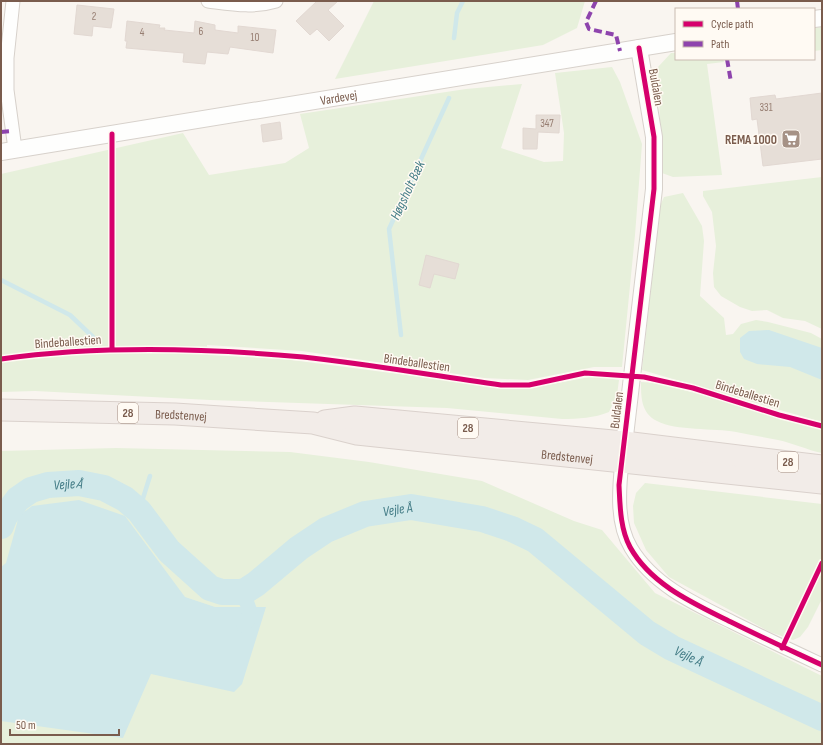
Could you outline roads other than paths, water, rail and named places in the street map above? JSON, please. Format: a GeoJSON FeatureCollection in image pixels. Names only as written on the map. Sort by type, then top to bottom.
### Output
{"type":"FeatureCollection","features":[{"type":"Feature","properties":{"kind":"highway","name":"Bredstenvej"},"geometry":{"type":"LineString","coordinates":[[1,410],[175,414],[313,423],[357,434],[822,466]]}},
{"type":"Feature","properties":{"kind":"highway","name":"Bredstenvej"},"geometry":{"type":"LineString","coordinates":[[623,452],[822,483]]}},
{"type":"Feature","properties":{"kind":"street"},"geometry":{"type":"LineString","coordinates":[[8,150],[12,131],[6,58],[13,1]]}},
{"type":"Feature","properties":{"kind":"street"},"geometry":{"type":"LineString","coordinates":[[208,1],[242,6],[261,5],[276,1]]}},
{"type":"Feature","properties":{"kind":"street","name":"Vardevej"},"geometry":{"type":"LineString","coordinates":[[8,150],[675,42]]}},
{"type":"Feature","properties":{"kind":"street","name":"Buldalen"},"geometry":{"type":"LineString","coordinates":[[639,48],[654,137],[654,189],[619,485],[621,519],[630,547],[648,570],[689,601],[782,648],[822,665]]}},
{"type":"Feature","properties":{"kind":"water"},"geometry":{"type":"Polygon","coordinates":[[[769,330],[822,348],[822,380],[790,367],[757,364],[744,359],[740,352],[740,338],[749,331],[769,330]]]}},
{"type":"Feature","properties":{"kind":"water"},"geometry":{"type":"Polygon","coordinates":[[[79,500],[125,516],[185,597],[215,607],[266,607],[242,684],[234,692],[151,674],[123,738],[1,721],[1,567],[6,563],[19,516],[32,506],[79,500]]]}},
{"type":"Feature","properties":{"kind":"waterway","name":"Høgsholt Bæk"},"geometry":{"type":"LineString","coordinates":[[454,38],[457,13],[463,1]]}},
{"type":"Feature","properties":{"kind":"waterway","name":"Høgsholt Bæk"},"geometry":{"type":"LineString","coordinates":[[401,335],[389,229],[449,98]]}},
{"type":"Feature","properties":{"kind":"waterway"},"geometry":{"type":"LineString","coordinates":[[1,280],[70,315],[93,337]]}},
{"type":"Feature","properties":{"kind":"waterway"},"geometry":{"type":"LineString","coordinates":[[139,511],[150,476]]}},
{"type":"Feature","properties":{"kind":"waterway","name":"Vejle Å"},"geometry":{"type":"LineString","coordinates":[[1,526],[5,516],[18,499],[31,490],[48,485],[79,483],[104,488],[125,499],[139,511],[169,551],[210,588],[222,592],[239,592],[245,591],[256,584],[299,548],[326,530],[365,514],[411,507],[482,519],[512,529],[535,540],[647,633],[672,648],[822,718]]}},
{"type":"Feature","properties":{"kind":"waterway"},"geometry":{"type":"LineString","coordinates":[[239,592],[248,604],[249,609],[249,617],[244,626]]}},
{"type":"Feature","properties":{"kind":"place","name":"REMA 1000"},"geometry":{"type":"Point","coordinates":[791,139]}}]}
